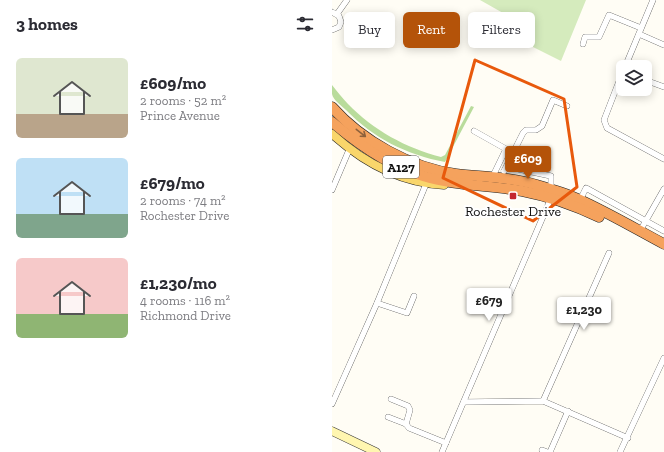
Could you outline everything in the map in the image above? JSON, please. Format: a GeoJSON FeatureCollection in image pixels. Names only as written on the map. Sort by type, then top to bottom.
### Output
{"type":"FeatureCollection","features":[{"type":"Feature","properties":{"kind":"highway","name":"A127"},"geometry":{"type":"LineString","coordinates":[[332,107],[340,116],[369,139],[394,154],[422,165],[454,174],[499,176],[535,184],[551,194],[579,207],[664,252]]}},
{"type":"Feature","properties":{"kind":"highway","name":"A127"},"geometry":{"type":"LineString","coordinates":[[332,122],[352,139],[388,162],[422,176],[446,182],[551,194],[580,200],[664,244]]}},
{"type":"Feature","properties":{"kind":"main road"},"geometry":{"type":"LineString","coordinates":[[332,134],[349,150],[386,171],[404,178],[426,184],[481,186]]}},
{"type":"Feature","properties":{"kind":"street"},"geometry":{"type":"LineString","coordinates":[[332,30],[337,29],[340,25],[341,19],[335,13],[347,0]]}},
{"type":"Feature","properties":{"kind":"street"},"geometry":{"type":"LineString","coordinates":[[628,60],[653,0]]}},
{"type":"Feature","properties":{"kind":"street"},"geometry":{"type":"LineString","coordinates":[[583,44],[585,37],[600,37],[609,15],[641,28]]}},
{"type":"Feature","properties":{"kind":"street"},"geometry":{"type":"LineString","coordinates":[[639,34],[664,45]]}},
{"type":"Feature","properties":{"kind":"street"},"geometry":{"type":"LineString","coordinates":[[652,83],[664,87]]}},
{"type":"Feature","properties":{"kind":"street"},"geometry":{"type":"LineString","coordinates":[[616,90],[604,120],[607,128],[664,159]]}},
{"type":"Feature","properties":{"kind":"street"},"geometry":{"type":"LineString","coordinates":[[499,176],[523,133],[526,130],[536,130],[542,126],[553,100],[567,106]]}},
{"type":"Feature","properties":{"kind":"street"},"geometry":{"type":"LineString","coordinates":[[474,131],[506,149],[499,176]]}},
{"type":"Feature","properties":{"kind":"street"},"geometry":{"type":"LineString","coordinates":[[332,190],[349,150]]}},
{"type":"Feature","properties":{"kind":"street"},"geometry":{"type":"LineString","coordinates":[[332,404],[377,302],[426,184]]}},
{"type":"Feature","properties":{"kind":"street"},"geometry":{"type":"LineString","coordinates":[[580,200],[586,188],[664,231]]}},
{"type":"Feature","properties":{"kind":"street"},"geometry":{"type":"LineString","coordinates":[[640,231],[664,189]]}},
{"type":"Feature","properties":{"kind":"street"},"geometry":{"type":"LineString","coordinates":[[442,452],[551,194]]}},
{"type":"Feature","properties":{"kind":"street"},"geometry":{"type":"LineString","coordinates":[[543,401],[609,253]]}},
{"type":"Feature","properties":{"kind":"street"},"geometry":{"type":"LineString","coordinates":[[377,302],[407,313],[414,296]]}},
{"type":"Feature","properties":{"kind":"street"},"geometry":{"type":"LineString","coordinates":[[620,452],[628,438],[664,358]]}},
{"type":"Feature","properties":{"kind":"street"},"geometry":{"type":"LineString","coordinates":[[392,399],[408,406],[410,410],[406,424]]}},
{"type":"Feature","properties":{"kind":"street"},"geometry":{"type":"LineString","coordinates":[[464,402],[543,401],[628,438]]}},
{"type":"Feature","properties":{"kind":"street"},"geometry":{"type":"LineString","coordinates":[[550,452],[568,411]]}},
{"type":"Feature","properties":{"kind":"street"},"geometry":{"type":"LineString","coordinates":[[388,418],[406,424],[409,428],[446,443]]}},
{"type":"Feature","properties":{"kind":"street"},"geometry":{"type":"LineString","coordinates":[[332,431],[376,452]]}},
{"type":"Feature","properties":{"kind":"highlighted area"},"geometry":{"type":"Polygon","coordinates":[[[475,60],[564,99],[577,187],[533,221],[443,178],[475,60]]]}},
{"type":"Feature","properties":{"kind":"green space"},"geometry":{"type":"Polygon","coordinates":[[[480,0],[586,0],[561,61],[535,48],[535,12],[501,12],[480,0]]]}},
{"type":"Feature","properties":{"kind":"green space"},"geometry":{"type":"Polygon","coordinates":[[[332,85],[346,102],[379,130],[415,149],[441,157],[445,155],[471,106],[474,107],[445,162],[417,155],[379,137],[356,120],[336,101],[332,94],[332,85]]]}},
{"type":"Feature","properties":{"kind":"place","name":"Rochester Drive"},"geometry":{"type":"Point","coordinates":[513,196]}}]}
